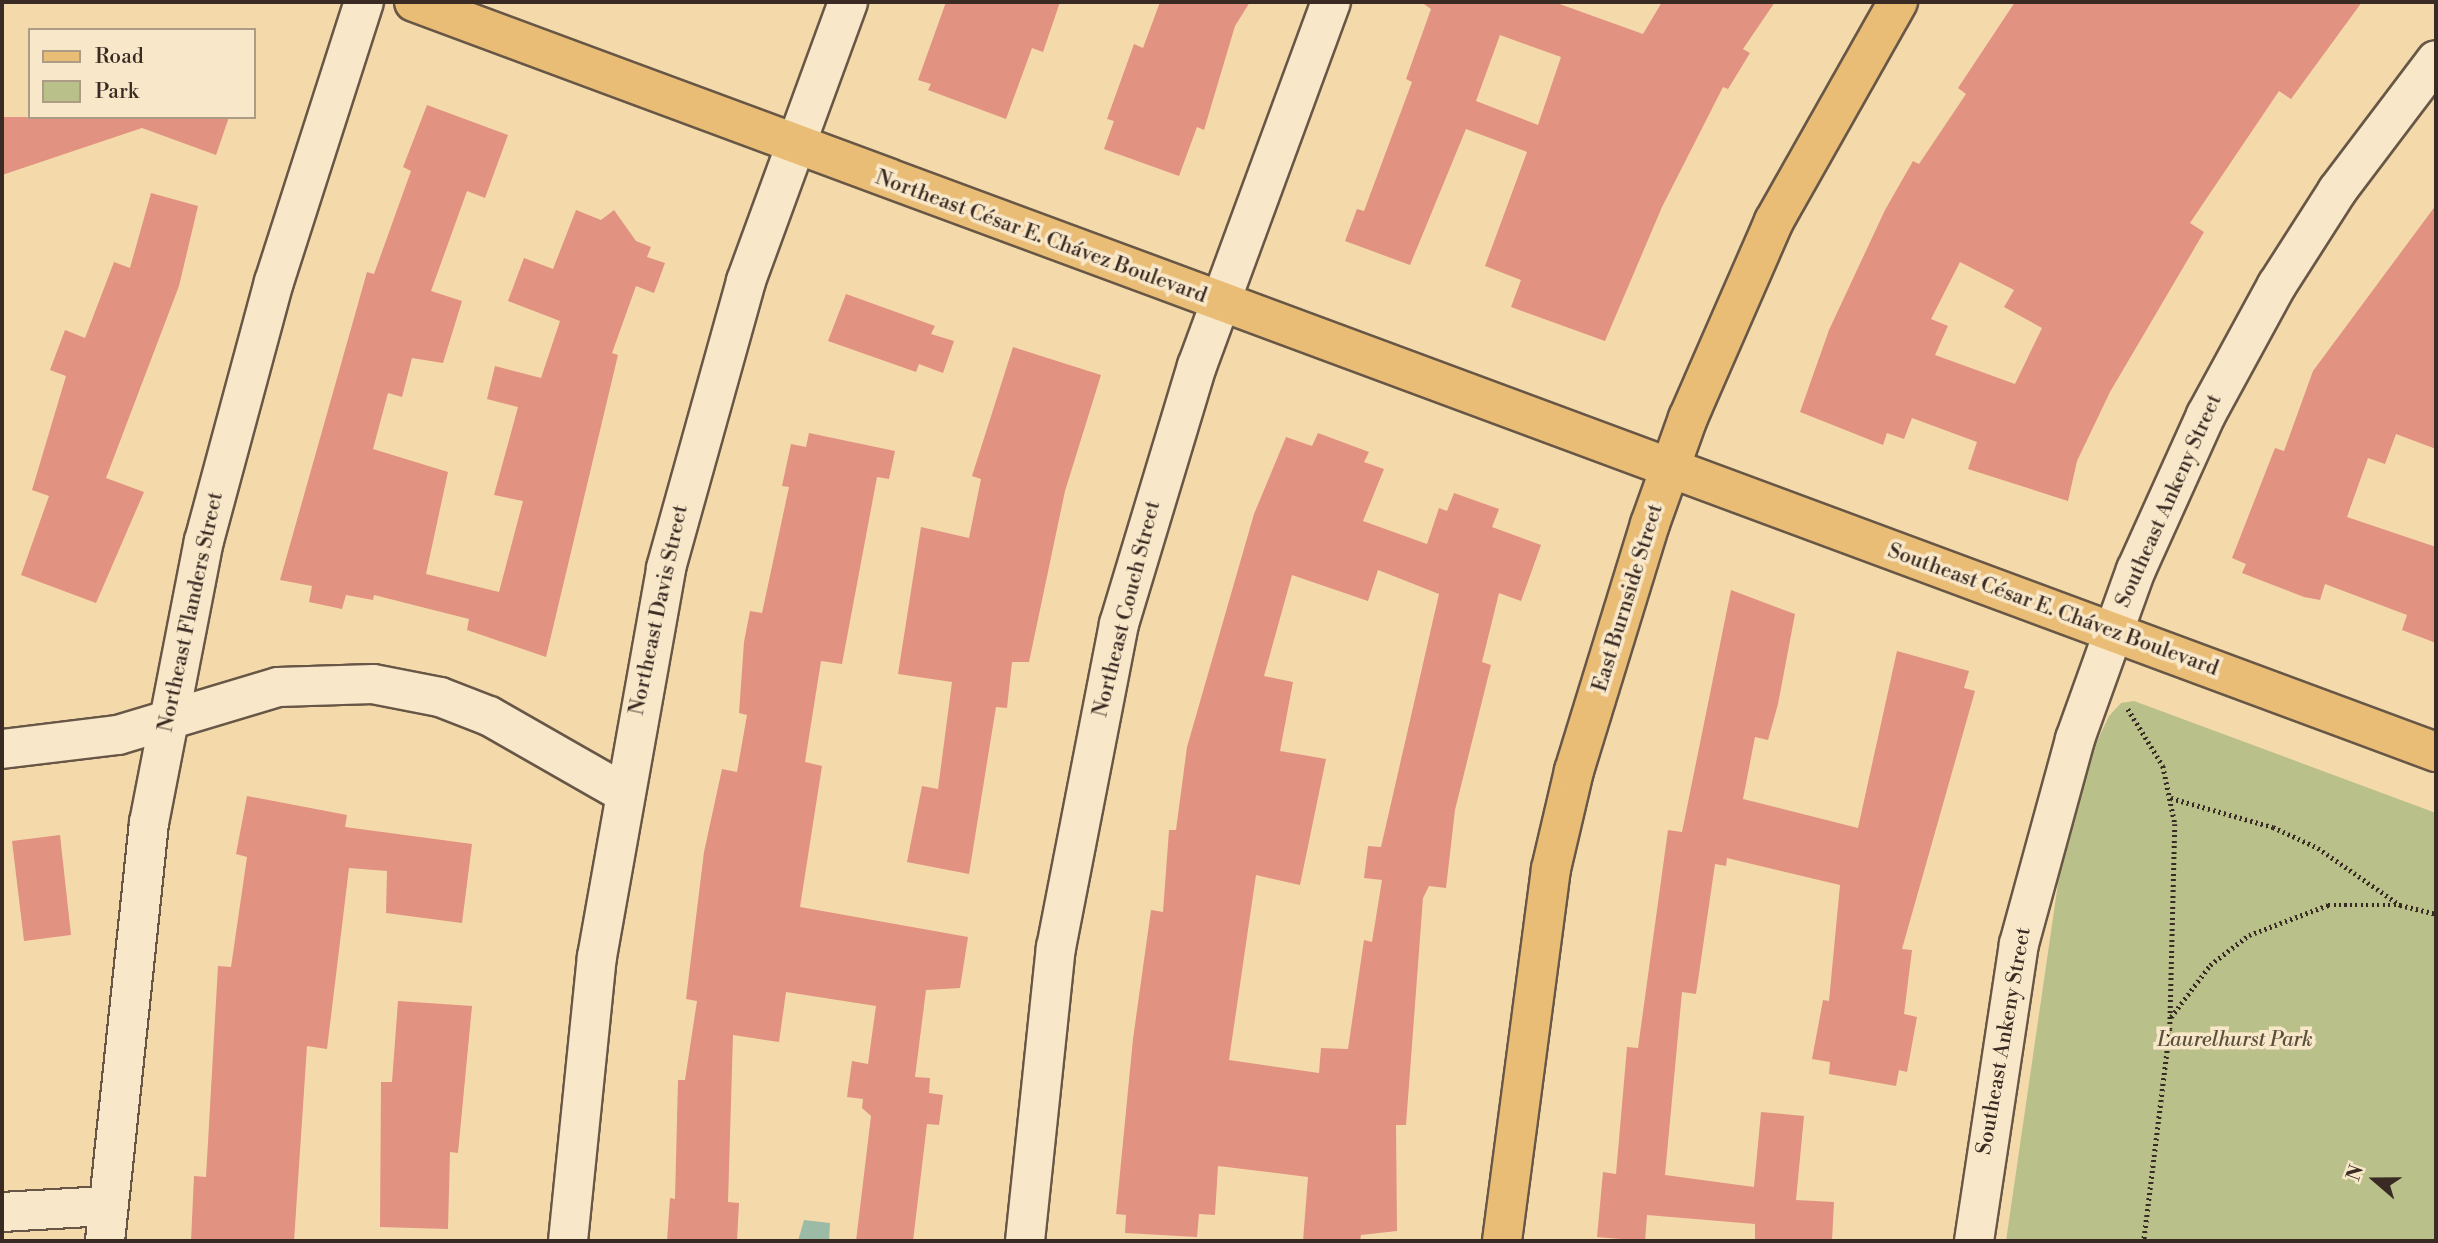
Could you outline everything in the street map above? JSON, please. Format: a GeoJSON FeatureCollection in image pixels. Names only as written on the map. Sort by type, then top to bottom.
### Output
{"type":"FeatureCollection","features":[{"type":"Feature","properties":{"kind":"main road","name":"Northeast César E. Chávez Boulevard"},"geometry":{"type":"LineString","coordinates":[[414,2],[1669,468]]}},
{"type":"Feature","properties":{"kind":"main road","name":"East Burnside Street"},"geometry":{"type":"LineString","coordinates":[[1502,1241],[1551,869],[1574,771],[1669,468],[1782,205],[1898,2]]}},
{"type":"Feature","properties":{"kind":"main road","name":"Southeast César E. Chávez Boulevard"},"geometry":{"type":"LineString","coordinates":[[1669,468],[2436,752]]}},
{"type":"Feature","properties":{"kind":"street","name":"Northeast Flanders Street"},"geometry":{"type":"LineString","coordinates":[[106,1224],[167,722],[241,396],[364,2]]}},
{"type":"Feature","properties":{"kind":"street","name":"Northeast Davis Street"},"geometry":{"type":"LineString","coordinates":[[568,1241],[582,1071],[622,792],[693,459],[796,146],[848,2]]}},
{"type":"Feature","properties":{"kind":"street","name":"Northeast Couch Street"},"geometry":{"type":"LineString","coordinates":[[1025,1241],[1040,1058],[1082,798],[1123,611],[1220,302],[1331,2]]}},
{"type":"Feature","properties":{"kind":"street","name":"Southeast Ankeny Street"},"geometry":{"type":"LineString","coordinates":[[1974,1241],[2020,944],[2060,787],[2112,632],[2166,501],[2246,337],[2337,191],[2436,60]]}},
{"type":"Feature","properties":{"kind":"street"},"geometry":{"type":"LineString","coordinates":[[2,749],[118,735],[278,687],[334,682],[406,688],[489,716],[622,792]]}},
{"type":"Feature","properties":{"kind":"street"},"geometry":{"type":"LineString","coordinates":[[2,1212],[106,1224]]}},
{"type":"Feature","properties":{"kind":"path"},"geometry":{"type":"LineString","coordinates":[[2123,702],[2163,766],[2171,798],[2170,1017],[2144,1241]]}},
{"type":"Feature","properties":{"kind":"path"},"geometry":{"type":"LineString","coordinates":[[2171,798],[2296,838],[2400,905]]}},
{"type":"Feature","properties":{"kind":"path"},"geometry":{"type":"LineString","coordinates":[[2170,1017],[2210,965],[2249,935],[2328,905],[2400,905],[2436,914]]}},
{"type":"Feature","properties":{"kind":"green space","name":"Laurelhurst Park"},"geometry":{"type":"Polygon","coordinates":[[[2134,701],[2436,813],[2436,1241],[2006,1241],[2060,870],[2092,752],[2109,716],[2121,703],[2134,701]]]}},
{"type":"Feature","properties":{"kind":"shaded area"},"geometry":{"type":"Polygon","coordinates":[[[804,1220],[830,1223],[829,1241],[798,1241],[804,1220]]]}},
{"type":"Feature","properties":{"kind":"building"},"geometry":{"type":"Polygon","coordinates":[[[946,2],[1060,2],[1043,52],[1032,48],[1006,119],[928,90],[931,84],[918,80],[946,2]]]}},
{"type":"Feature","properties":{"kind":"building"},"geometry":{"type":"Polygon","coordinates":[[[1160,2],[1250,2],[1235,26],[1204,130],[1197,127],[1179,176],[1104,149],[1114,121],[1107,119],[1134,44],[1143,48],[1160,2]]]}},
{"type":"Feature","properties":{"kind":"building"},"geometry":{"type":"Polygon","coordinates":[[[1421,2],[1554,2],[1643,34],[1662,2],[1775,2],[1743,49],[1750,53],[1728,89],[1723,87],[1662,207],[1605,341],[1511,307],[1521,280],[1485,266],[1527,152],[1466,129],[1410,265],[1345,241],[1357,209],[1364,211],[1412,82],[1406,79],[1431,9],[1421,2]],[[1500,35],[1476,101],[1538,125],[1561,57],[1500,35]]]}},
{"type":"Feature","properties":{"kind":"building"},"geometry":{"type":"Polygon","coordinates":[[[2015,2],[2362,2],[2291,99],[2279,91],[2190,223],[2204,232],[2110,392],[2077,461],[2068,501],[1968,469],[1977,442],[1912,418],[1904,439],[1887,433],[1883,445],[1800,412],[1829,330],[1885,210],[1913,161],[1919,164],[1966,94],[1958,88],[2015,2]],[[1960,262],[1931,319],[1948,326],[1935,355],[2015,384],[2042,328],[2004,307],[2014,290],[1960,262]]]}},
{"type":"Feature","properties":{"kind":"building"},"geometry":{"type":"Polygon","coordinates":[[[427,105],[508,135],[485,198],[467,191],[431,291],[462,301],[443,363],[412,358],[402,397],[388,393],[373,449],[448,472],[426,574],[499,592],[523,501],[494,495],[518,407],[487,399],[495,366],[541,378],[560,321],[508,301],[524,258],[553,269],[576,210],[601,220],[614,210],[636,241],[651,247],[647,257],[665,263],[654,293],[636,286],[612,353],[618,355],[546,657],[467,630],[469,619],[374,595],[373,600],[346,595],[342,609],[309,602],[312,586],[280,580],[367,272],[374,274],[411,171],[403,167],[427,105]]]}},
{"type":"Feature","properties":{"kind":"building"},"geometry":{"type":"Polygon","coordinates":[[[2,117],[228,119],[216,155],[142,128],[2,175],[2,117]]]}},
{"type":"Feature","properties":{"kind":"building"},"geometry":{"type":"Polygon","coordinates":[[[151,193],[198,206],[179,286],[106,478],[144,492],[96,603],[21,575],[49,496],[32,490],[66,376],[50,370],[65,330],[85,338],[114,262],[130,268],[151,193]]]}},
{"type":"Feature","properties":{"kind":"building"},"geometry":{"type":"Polygon","coordinates":[[[2436,205],[2436,449],[2396,434],[2385,464],[2368,458],[2347,517],[2436,547],[2436,643],[2402,630],[2407,615],[2325,584],[2320,600],[2304,597],[2242,573],[2246,564],[2232,558],[2275,448],[2284,451],[2313,371],[2436,205]]]}},
{"type":"Feature","properties":{"kind":"building"},"geometry":{"type":"Polygon","coordinates":[[[846,294],[935,326],[931,334],[954,341],[943,373],[919,364],[916,372],[828,341],[846,294]]]}},
{"type":"Feature","properties":{"kind":"building"},"geometry":{"type":"Polygon","coordinates":[[[1013,347],[1101,375],[1065,491],[1029,662],[1012,662],[1007,708],[996,707],[969,874],[907,862],[922,786],[938,789],[952,682],[898,674],[921,527],[969,538],[981,479],[972,476],[1013,347]]]}},
{"type":"Feature","properties":{"kind":"building"},"geometry":{"type":"Polygon","coordinates":[[[809,433],[895,451],[889,479],[877,477],[842,664],[821,661],[805,762],[822,766],[800,907],[968,937],[960,988],[926,990],[915,1077],[930,1078],[929,1093],[943,1095],[939,1125],[927,1124],[913,1241],[856,1241],[871,1116],[862,1108],[863,1099],[847,1097],[852,1061],[868,1064],[876,1006],[786,992],[779,1042],[733,1035],[728,1202],[739,1203],[737,1241],[667,1241],[670,1198],[675,1199],[678,1080],[685,1080],[697,1001],[686,999],[704,852],[722,769],[737,772],[747,715],[739,713],[744,642],[750,611],[762,613],[789,487],[782,486],[791,444],[806,447],[809,433]]]}},
{"type":"Feature","properties":{"kind":"building"},"geometry":{"type":"Polygon","coordinates":[[[1318,433],[1369,452],[1364,462],[1384,469],[1363,521],[1427,544],[1439,508],[1447,511],[1454,493],[1499,509],[1492,527],[1541,545],[1521,601],[1499,593],[1482,662],[1491,665],[1455,810],[1446,888],[1429,886],[1423,898],[1406,1125],[1396,1125],[1397,1231],[1361,1235],[1360,1241],[1303,1241],[1308,1177],[1218,1166],[1215,1215],[1199,1214],[1197,1237],[1125,1233],[1126,1215],[1116,1214],[1133,1039],[1151,910],[1163,912],[1169,830],[1176,830],[1187,747],[1254,514],[1286,437],[1312,446],[1318,433]],[[1378,570],[1368,601],[1292,575],[1264,676],[1293,682],[1280,751],[1326,759],[1300,885],[1256,875],[1229,1060],[1319,1073],[1321,1048],[1348,1049],[1364,940],[1372,942],[1382,880],[1364,878],[1368,846],[1381,847],[1439,594],[1378,570]]]}},
{"type":"Feature","properties":{"kind":"building"},"geometry":{"type":"Polygon","coordinates":[[[1731,590],[1795,614],[1778,704],[1768,740],[1755,737],[1743,799],[1858,828],[1897,651],[1969,671],[1964,688],[1975,691],[1902,949],[1912,950],[1904,1014],[1917,1017],[1907,1072],[1899,1070],[1896,1086],[1829,1074],[1830,1062],[1812,1059],[1823,1000],[1829,1001],[1840,885],[1727,858],[1726,866],[1715,864],[1696,994],[1682,992],[1665,1175],[1754,1187],[1761,1112],[1804,1116],[1796,1200],[1834,1202],[1832,1241],[1755,1241],[1755,1224],[1647,1215],[1645,1241],[1597,1237],[1603,1172],[1616,1174],[1627,1047],[1638,1048],[1668,830],[1682,832],[1731,590]]]}},
{"type":"Feature","properties":{"kind":"building"},"geometry":{"type":"Polygon","coordinates":[[[247,796],[347,815],[345,827],[472,844],[462,923],[386,913],[387,871],[349,868],[327,1049],[307,1046],[294,1241],[191,1241],[194,1176],[206,1177],[218,966],[231,967],[247,857],[236,854],[247,796]]]}},
{"type":"Feature","properties":{"kind":"building"},"geometry":{"type":"Polygon","coordinates":[[[60,835],[71,935],[24,941],[12,841],[60,835]]]}},
{"type":"Feature","properties":{"kind":"building"},"geometry":{"type":"Polygon","coordinates":[[[398,1001],[472,1006],[458,1153],[450,1152],[448,1229],[380,1227],[381,1082],[392,1082],[398,1001]]]}}]}
